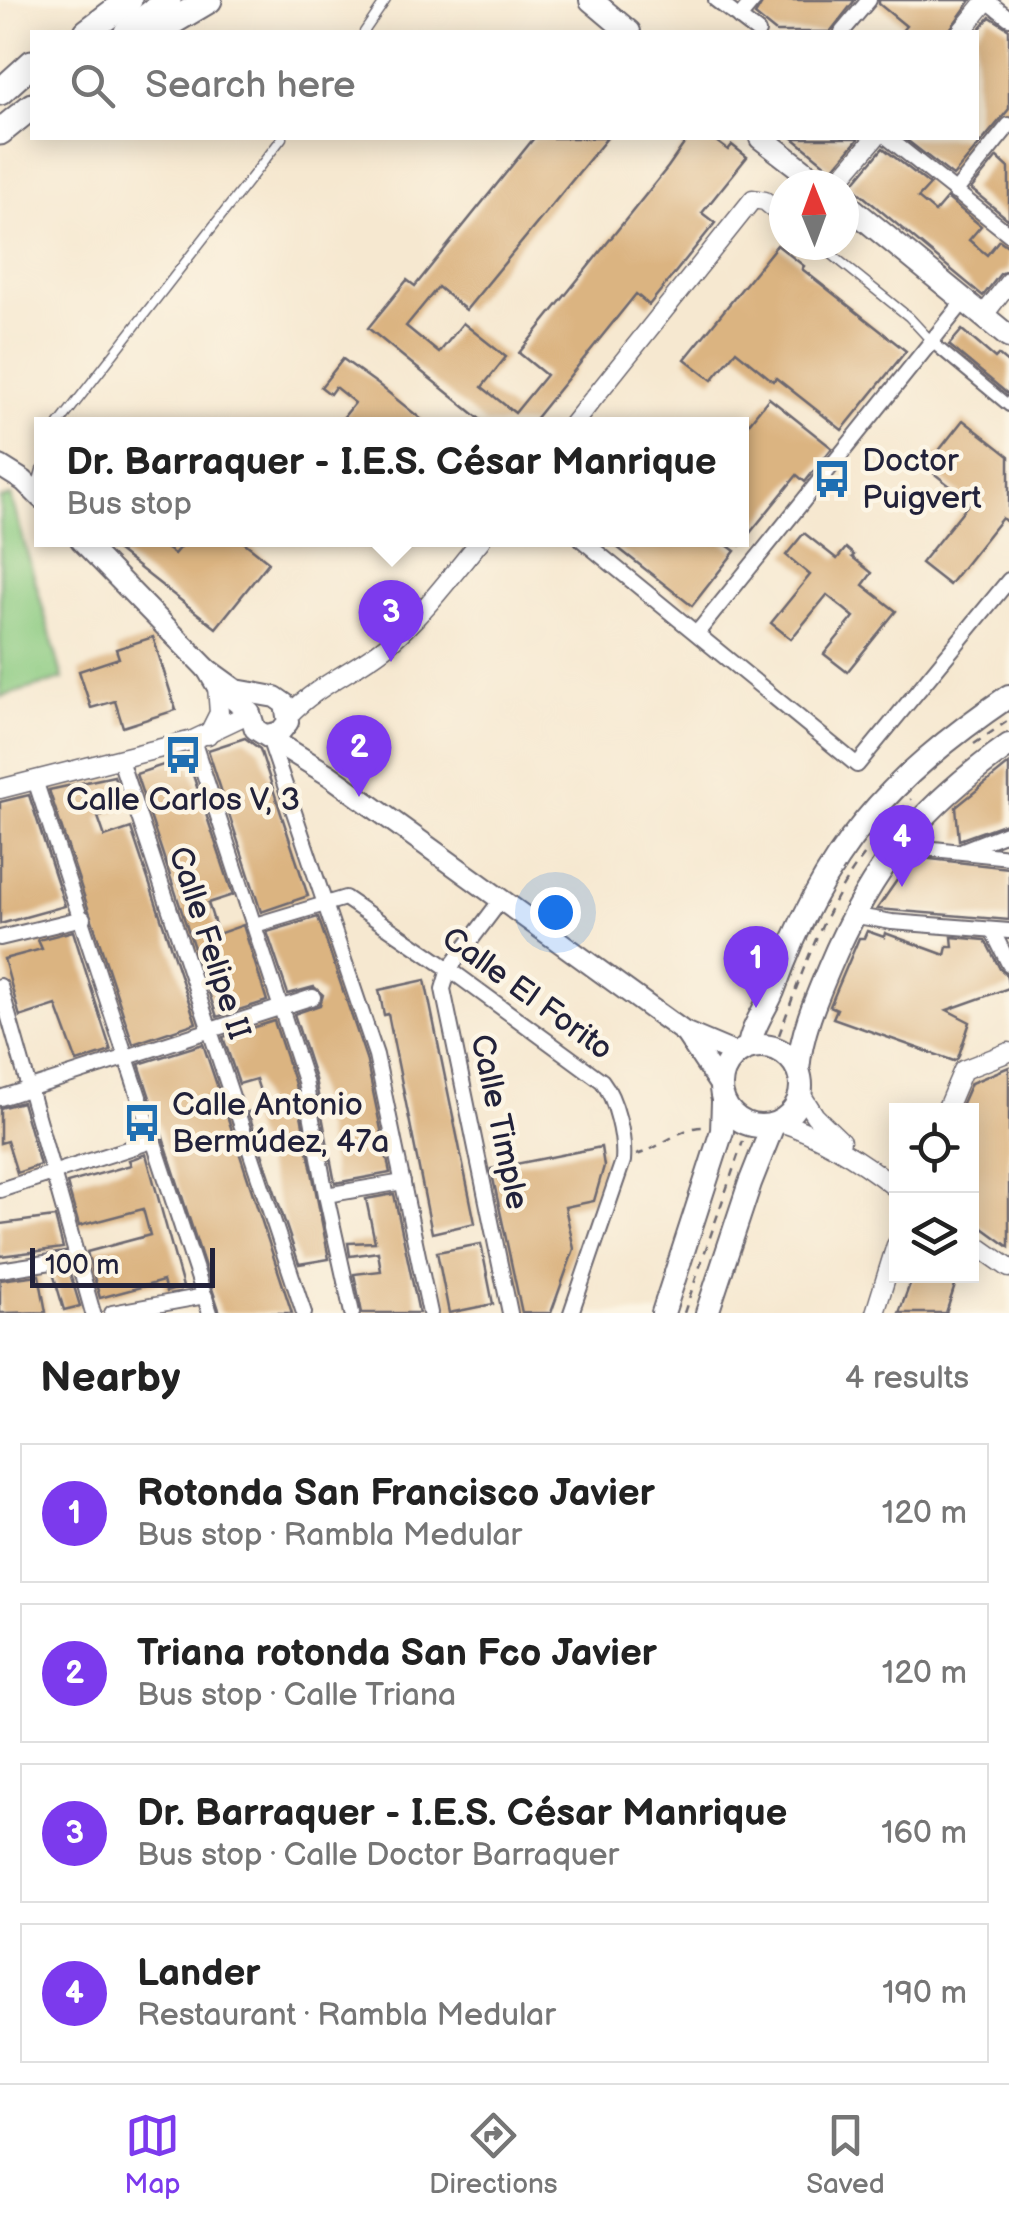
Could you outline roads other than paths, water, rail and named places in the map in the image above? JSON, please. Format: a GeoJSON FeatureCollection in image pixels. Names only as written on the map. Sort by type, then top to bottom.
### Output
{"type":"FeatureCollection","features":[{"type":"Feature","properties":{"kind":"highway"},"geometry":{"type":"LineString","coordinates":[[70,30],[104,0]]}},
{"type":"Feature","properties":{"kind":"highway"},"geometry":{"type":"LineString","coordinates":[[90,30],[130,0]]}},
{"type":"Feature","properties":{"kind":"highway"},"geometry":{"type":"LineString","coordinates":[[129,30],[168,0]]}},
{"type":"Feature","properties":{"kind":"highway"},"geometry":{"type":"LineString","coordinates":[[159,30],[209,0]]}},
{"type":"Feature","properties":{"kind":"highway"},"geometry":{"type":"LineString","coordinates":[[0,96],[30,66]]}},
{"type":"Feature","properties":{"kind":"highway"},"geometry":{"type":"LineString","coordinates":[[0,96],[30,75]]}},
{"type":"Feature","properties":{"kind":"highway"},"geometry":{"type":"LineString","coordinates":[[0,132],[30,108]]}},
{"type":"Feature","properties":{"kind":"highway"},"geometry":{"type":"LineString","coordinates":[[0,145],[30,123]]}},
{"type":"Feature","properties":{"kind":"main road"},"geometry":{"type":"LineString","coordinates":[[591,0],[627,30]]}},
{"type":"Feature","properties":{"kind":"main road"},"geometry":{"type":"LineString","coordinates":[[764,140],[803,170]]}},
{"type":"Feature","properties":{"kind":"main road"},"geometry":{"type":"LineString","coordinates":[[859,214],[1009,337]]}},
{"type":"Feature","properties":{"kind":"main road"},"geometry":{"type":"LineString","coordinates":[[0,466],[34,491]]}},
{"type":"Feature","properties":{"kind":"main road"},"geometry":{"type":"LineString","coordinates":[[88,547],[258,726],[684,1032],[742,1050],[764,1046],[778,1049],[798,1070]]}},
{"type":"Feature","properties":{"kind":"main road"},"geometry":{"type":"LineString","coordinates":[[212,677],[236,690],[270,696],[285,704],[296,745],[328,775]]}},
{"type":"Feature","properties":{"kind":"main road"},"geometry":{"type":"LineString","coordinates":[[258,726],[255,702],[270,696]]}},
{"type":"Feature","properties":{"kind":"main road"},"geometry":{"type":"LineString","coordinates":[[663,1313],[722,1131],[724,1069],[742,1050],[825,875],[912,768],[1009,696]]}},
{"type":"Feature","properties":{"kind":"main road"},"geometry":{"type":"LineString","coordinates":[[258,726],[280,732],[288,718]]}},
{"type":"Feature","properties":{"kind":"main road"},"geometry":{"type":"LineString","coordinates":[[707,1313],[750,1183],[776,1124],[797,1105],[801,1094],[800,1042],[852,915],[878,870],[904,838],[952,788],[1009,745]]}},
{"type":"Feature","properties":{"kind":"main road"},"geometry":{"type":"LineString","coordinates":[[684,1032],[738,1119],[749,1125],[776,1124]]}},
{"type":"Feature","properties":{"kind":"street"},"geometry":{"type":"LineString","coordinates":[[716,0],[755,30]]}},
{"type":"Feature","properties":{"kind":"street"},"geometry":{"type":"LineString","coordinates":[[739,18],[754,0]]}},
{"type":"Feature","properties":{"kind":"street"},"geometry":{"type":"LineString","coordinates":[[844,30],[869,0]]}},
{"type":"Feature","properties":{"kind":"street"},"geometry":{"type":"LineString","coordinates":[[962,30],[987,0],[1009,18]]}},
{"type":"Feature","properties":{"kind":"street"},"geometry":{"type":"LineString","coordinates":[[955,192],[1009,125]]}},
{"type":"Feature","properties":{"kind":"street"},"geometry":{"type":"LineString","coordinates":[[848,170],[873,140]]}},
{"type":"Feature","properties":{"kind":"street"},"geometry":{"type":"LineString","coordinates":[[890,140],[1009,234]]}},
{"type":"Feature","properties":{"kind":"street"},"geometry":{"type":"LineString","coordinates":[[579,417],[754,199],[769,205]]}},
{"type":"Feature","properties":{"kind":"street"},"geometry":{"type":"LineString","coordinates":[[984,316],[1009,282]]}},
{"type":"Feature","properties":{"kind":"street"},"geometry":{"type":"LineString","coordinates":[[697,633],[964,301]]}},
{"type":"Feature","properties":{"kind":"street"},"geometry":{"type":"LineString","coordinates":[[933,343],[1009,406]]}},
{"type":"Feature","properties":{"kind":"street"},"geometry":{"type":"LineString","coordinates":[[288,718],[321,688],[384,647],[426,606],[474,547]]}},
{"type":"Feature","properties":{"kind":"street"},"geometry":{"type":"LineString","coordinates":[[591,547],[858,765],[1009,580]]}},
{"type":"Feature","properties":{"kind":"street"},"geometry":{"type":"LineString","coordinates":[[200,738],[220,713],[212,677]]}},
{"type":"Feature","properties":{"kind":"street"},"geometry":{"type":"LineString","coordinates":[[270,696],[290,699],[321,688]]}},
{"type":"Feature","properties":{"kind":"street"},"geometry":{"type":"LineString","coordinates":[[0,788],[258,726],[376,1054],[430,1313]]}},
{"type":"Feature","properties":{"kind":"street"},"geometry":{"type":"LineString","coordinates":[[200,738],[305,1082],[352,1313]]}},
{"type":"Feature","properties":{"kind":"street","name":"Calle Felipe II"},"geometry":{"type":"LineString","coordinates":[[120,760],[304,1313]]}},
{"type":"Feature","properties":{"kind":"street"},"geometry":{"type":"LineString","coordinates":[[34,780],[210,1313]]}},
{"type":"Feature","properties":{"kind":"street"},"geometry":{"type":"LineString","coordinates":[[957,852],[1009,832]]}},
{"type":"Feature","properties":{"kind":"street"},"geometry":{"type":"LineString","coordinates":[[904,838],[915,847],[1009,857]]}},
{"type":"Feature","properties":{"kind":"street","name":"Calle El Forito"},"geometry":{"type":"LineString","coordinates":[[324,902],[345,898],[602,1081],[610,1092],[624,1155],[570,1313]]}},
{"type":"Feature","properties":{"kind":"street"},"geometry":{"type":"LineString","coordinates":[[450,970],[501,900]]}},
{"type":"Feature","properties":{"kind":"street"},"geometry":{"type":"LineString","coordinates":[[255,925],[324,902]]}},
{"type":"Feature","properties":{"kind":"street"},"geometry":{"type":"LineString","coordinates":[[852,915],[1009,931]]}},
{"type":"Feature","properties":{"kind":"street"},"geometry":{"type":"LineString","coordinates":[[0,938],[82,918]]}},
{"type":"Feature","properties":{"kind":"street"},"geometry":{"type":"LineString","coordinates":[[992,930],[1009,964]]}},
{"type":"Feature","properties":{"kind":"street","name":"Calle Timple"},"geometry":{"type":"LineString","coordinates":[[450,970],[442,989],[510,1313]]}},
{"type":"Feature","properties":{"kind":"street"},"geometry":{"type":"LineString","coordinates":[[0,986],[5,1026],[29,1090],[93,1313]]}},
{"type":"Feature","properties":{"kind":"street"},"geometry":{"type":"LineString","coordinates":[[0,1098],[313,997]]}},
{"type":"Feature","properties":{"kind":"street"},"geometry":{"type":"LineString","coordinates":[[949,1103],[962,1070],[1009,1052]]}},
{"type":"Feature","properties":{"kind":"street"},"geometry":{"type":"LineString","coordinates":[[801,1094],[816,1116],[867,1166]]}},
{"type":"Feature","properties":{"kind":"street"},"geometry":{"type":"LineString","coordinates":[[776,1124],[806,1129],[889,1183]]}},
{"type":"Feature","properties":{"kind":"street"},"geometry":{"type":"LineString","coordinates":[[0,1190],[152,1141]]}},
{"type":"Feature","properties":{"kind":"street"},"geometry":{"type":"LineString","coordinates":[[326,1195],[403,1182]]}},
{"type":"Feature","properties":{"kind":"street"},"geometry":{"type":"LineString","coordinates":[[979,1247],[1009,1268]]}},
{"type":"Feature","properties":{"kind":"street"},"geometry":{"type":"LineString","coordinates":[[0,1270],[77,1258]]}},
{"type":"Feature","properties":{"kind":"street"},"geometry":{"type":"LineString","coordinates":[[875,1313],[889,1268]]}},
{"type":"Feature","properties":{"kind":"street"},"geometry":{"type":"LineString","coordinates":[[112,1313],[205,1296]]}},
{"type":"Feature","properties":{"kind":"lane"},"geometry":{"type":"LineString","coordinates":[[365,30],[386,0]]}},
{"type":"Feature","properties":{"kind":"lane"},"geometry":{"type":"LineString","coordinates":[[64,417],[280,140]]}},
{"type":"Feature","properties":{"kind":"lane"},"geometry":{"type":"LineString","coordinates":[[838,260],[908,317],[933,343]]}},
{"type":"Feature","properties":{"kind":"place","name":"Doctor Puigvert"},"geometry":{"type":"Point","coordinates":[832,479]}},
{"type":"Feature","properties":{"kind":"place","name":"Dr. Barraquer - I.E.S. César Manrique"},"geometry":{"type":"Point","coordinates":[391,662]}},
{"type":"Feature","properties":{"kind":"place","name":"Calle Carlos V, 3"},"geometry":{"type":"Point","coordinates":[183,755]}},
{"type":"Feature","properties":{"kind":"place","name":"Triana rotonda San Fco Javier"},"geometry":{"type":"Point","coordinates":[359,797]}},
{"type":"Feature","properties":{"kind":"place","name":"Lander"},"geometry":{"type":"Point","coordinates":[902,887]}},
{"type":"Feature","properties":{"kind":"place","name":"Rotonda San Francisco Javier"},"geometry":{"type":"Point","coordinates":[756,1008]}},
{"type":"Feature","properties":{"kind":"place","name":"Calle Antonio Bermúdez, 47a"},"geometry":{"type":"Point","coordinates":[142,1123]}}]}
